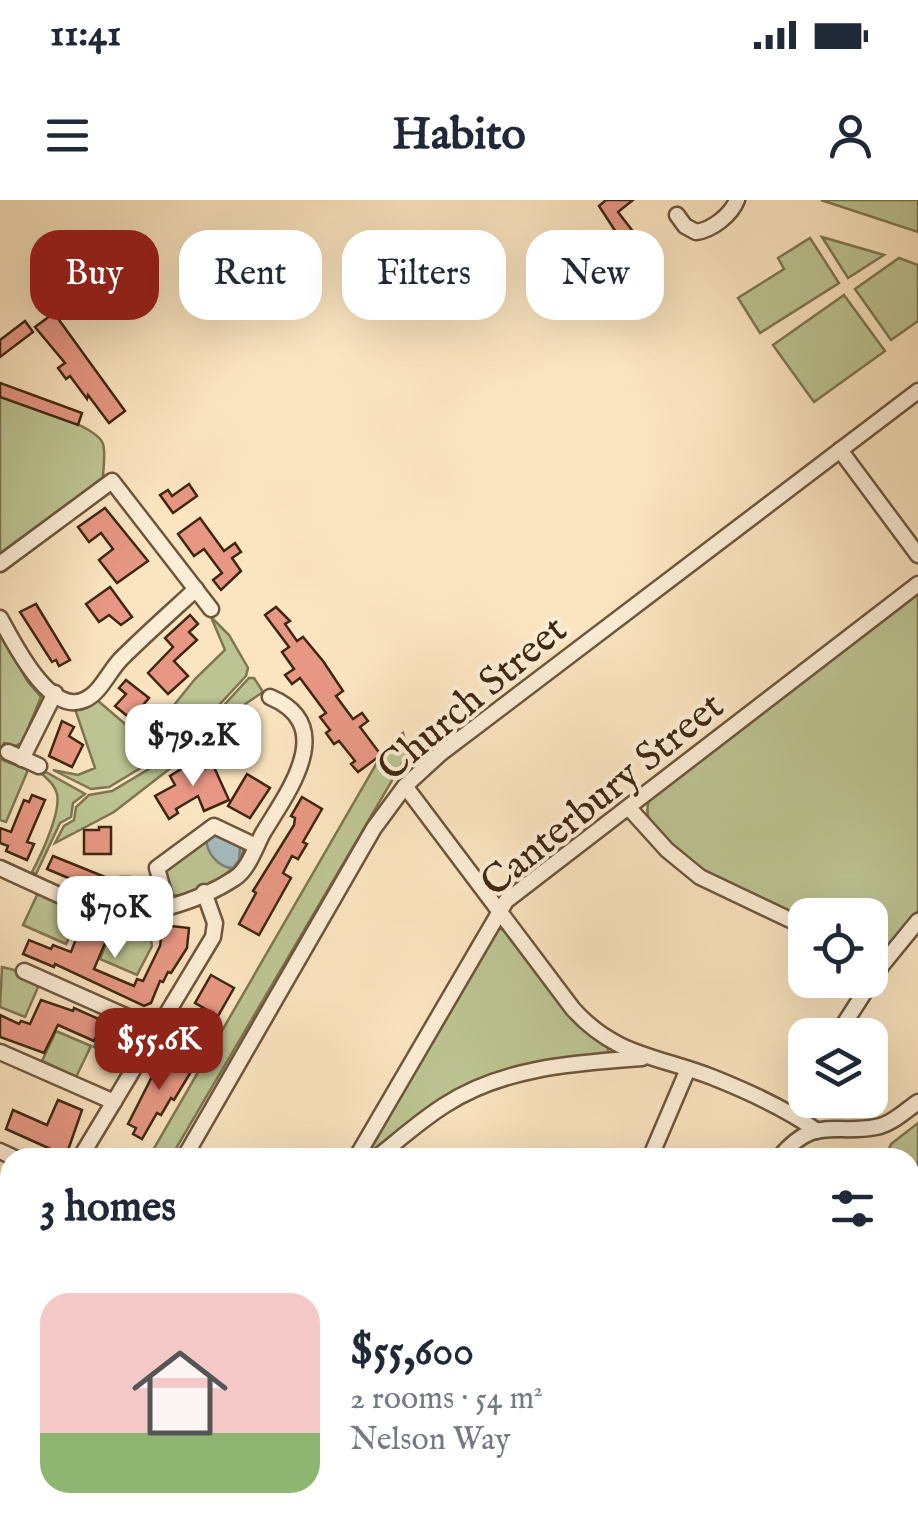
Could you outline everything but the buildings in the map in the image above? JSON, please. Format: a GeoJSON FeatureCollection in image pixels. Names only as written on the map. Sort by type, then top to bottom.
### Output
{"type":"FeatureCollection","features":[{"type":"Feature","properties":{"kind":"street"},"geometry":{"type":"LineString","coordinates":[[678,215],[696,232],[705,231],[730,213],[737,200]]}},
{"type":"Feature","properties":{"kind":"street","name":"Church Street"},"geometry":{"type":"LineString","coordinates":[[190,1148],[374,828],[406,786],[440,754],[918,391]]}},
{"type":"Feature","properties":{"kind":"street"},"geometry":{"type":"LineString","coordinates":[[840,450],[918,555]]}},
{"type":"Feature","properties":{"kind":"street"},"geometry":{"type":"LineString","coordinates":[[0,564],[112,482],[211,609]]}},
{"type":"Feature","properties":{"kind":"street","name":"Canterbury Street"},"geometry":{"type":"LineString","coordinates":[[362,1148],[506,901],[918,584]]}},
{"type":"Feature","properties":{"kind":"street"},"geometry":{"type":"LineString","coordinates":[[0,618],[35,677],[71,702],[88,698],[118,662],[196,589]]}},
{"type":"Feature","properties":{"kind":"street"},"geometry":{"type":"LineString","coordinates":[[39,766],[15,756],[55,693]]}},
{"type":"Feature","properties":{"kind":"street"},"geometry":{"type":"LineString","coordinates":[[0,868],[101,914],[140,914],[168,908],[237,877],[300,770],[305,754],[300,725],[282,702],[270,698]]}},
{"type":"Feature","properties":{"kind":"street"},"geometry":{"type":"LineString","coordinates":[[406,786],[582,1019],[617,1045],[712,1077],[788,1112]]}},
{"type":"Feature","properties":{"kind":"street"},"geometry":{"type":"LineString","coordinates":[[629,808],[687,868],[788,919]]}},
{"type":"Feature","properties":{"kind":"street"},"geometry":{"type":"LineString","coordinates":[[168,908],[156,868],[207,829],[220,826],[256,846]]}},
{"type":"Feature","properties":{"kind":"street"},"geometry":{"type":"LineString","coordinates":[[86,1148],[216,930],[204,892]]}},
{"type":"Feature","properties":{"kind":"street"},"geometry":{"type":"LineString","coordinates":[[888,950],[918,921]]}},
{"type":"Feature","properties":{"kind":"street"},"geometry":{"type":"LineString","coordinates":[[24,970],[158,1030]]}},
{"type":"Feature","properties":{"kind":"street"},"geometry":{"type":"LineString","coordinates":[[0,1052],[114,1102]]}},
{"type":"Feature","properties":{"kind":"street"},"geometry":{"type":"LineString","coordinates":[[389,1148],[444,1105],[489,1083],[553,1067],[648,1058]]}},
{"type":"Feature","properties":{"kind":"street"},"geometry":{"type":"LineString","coordinates":[[654,1148],[688,1069]]}},
{"type":"Feature","properties":{"kind":"street"},"geometry":{"type":"LineString","coordinates":[[789,1148],[816,1131],[890,1123],[918,1102]]}},
{"type":"Feature","properties":{"kind":"street"},"geometry":{"type":"LineString","coordinates":[[800,1118],[816,1131]]}},
{"type":"Feature","properties":{"kind":"green space"},"geometry":{"type":"Polygon","coordinates":[[[821,200],[918,200],[918,232],[821,200]]]}},
{"type":"Feature","properties":{"kind":"green space"},"geometry":{"type":"Polygon","coordinates":[[[822,237],[884,255],[848,278],[822,237]]]}},
{"type":"Feature","properties":{"kind":"green space"},"geometry":{"type":"Polygon","coordinates":[[[810,238],[839,283],[760,333],[738,298],[784,269],[778,258],[810,238]]]}},
{"type":"Feature","properties":{"kind":"green space"},"geometry":{"type":"Polygon","coordinates":[[[899,258],[918,265],[918,321],[891,340],[855,289],[899,258]]]}},
{"type":"Feature","properties":{"kind":"green space"},"geometry":{"type":"Polygon","coordinates":[[[844,295],[885,351],[814,402],[773,345],[844,295]]]}},
{"type":"Feature","properties":{"kind":"green space"},"geometry":{"type":"Polygon","coordinates":[[[0,396],[87,429],[103,444],[104,457],[103,478],[0,553],[0,396]]]}},
{"type":"Feature","properties":{"kind":"green space"},"geometry":{"type":"Polygon","coordinates":[[[918,591],[918,911],[891,943],[888,945],[888,898],[788,898],[788,914],[703,870],[657,832],[648,813],[653,794],[918,591]]]}},
{"type":"Feature","properties":{"kind":"green space"},"geometry":{"type":"Polygon","coordinates":[[[211,617],[229,635],[248,668],[246,676],[219,705],[189,726],[164,754],[109,787],[91,789],[53,770],[78,775],[95,768],[75,709],[97,700],[145,741],[195,679],[225,650],[211,617]]]}},
{"type":"Feature","properties":{"kind":"green space"},"geometry":{"type":"Polygon","coordinates":[[[0,633],[41,697],[22,743],[4,743],[0,753],[0,633]]]}},
{"type":"Feature","properties":{"kind":"green space"},"geometry":{"type":"Polygon","coordinates":[[[249,678],[254,678],[263,692],[205,731],[177,763],[114,812],[55,843],[64,826],[74,820],[76,807],[89,795],[112,791],[169,757],[190,732],[213,717],[249,678]]]}},
{"type":"Feature","properties":{"kind":"green space"},"geometry":{"type":"Polygon","coordinates":[[[403,733],[408,750],[176,1148],[154,1148],[386,747],[403,733]]]}},
{"type":"Feature","properties":{"kind":"green space"},"geometry":{"type":"Polygon","coordinates":[[[0,759],[28,770],[6,822],[0,820],[0,759]]]}},
{"type":"Feature","properties":{"kind":"green space"},"geometry":{"type":"Polygon","coordinates":[[[46,772],[85,794],[73,803],[71,817],[60,823],[36,874],[32,872],[49,834],[57,802],[55,788],[42,774],[46,772]]]}},
{"type":"Feature","properties":{"kind":"green space"},"geometry":{"type":"Polygon","coordinates":[[[213,831],[244,848],[241,857],[215,882],[192,893],[171,895],[163,866],[213,831]]]}},
{"type":"Feature","properties":{"kind":"green space"},"geometry":{"type":"Polygon","coordinates":[[[38,893],[80,912],[66,944],[23,925],[38,893]]]}},
{"type":"Feature","properties":{"kind":"green space"},"geometry":{"type":"Polygon","coordinates":[[[148,919],[152,946],[137,975],[100,959],[115,921],[148,919]]]}},
{"type":"Feature","properties":{"kind":"green space"},"geometry":{"type":"Polygon","coordinates":[[[496,929],[504,929],[608,1046],[608,1053],[503,1073],[378,1148],[371,1148],[496,929]]]}},
{"type":"Feature","properties":{"kind":"green space"},"geometry":{"type":"Polygon","coordinates":[[[2,967],[18,971],[17,975],[39,985],[25,1017],[0,1007],[2,967]]]}},
{"type":"Feature","properties":{"kind":"green space"},"geometry":{"type":"Polygon","coordinates":[[[110,1014],[143,1028],[143,1040],[131,1062],[94,1047],[110,1014]]]}},
{"type":"Feature","properties":{"kind":"green space"},"geometry":{"type":"Polygon","coordinates":[[[56,1031],[91,1046],[76,1077],[42,1061],[56,1031]]]}},
{"type":"Feature","properties":{"kind":"green space"},"geometry":{"type":"Polygon","coordinates":[[[918,1123],[918,1148],[889,1148],[891,1144],[918,1123]]]}},
{"type":"Feature","properties":{"kind":"shaded area"},"geometry":{"type":"Polygon","coordinates":[[[217,834],[240,847],[239,860],[233,868],[218,862],[208,849],[207,839],[217,834]]]}}]}
